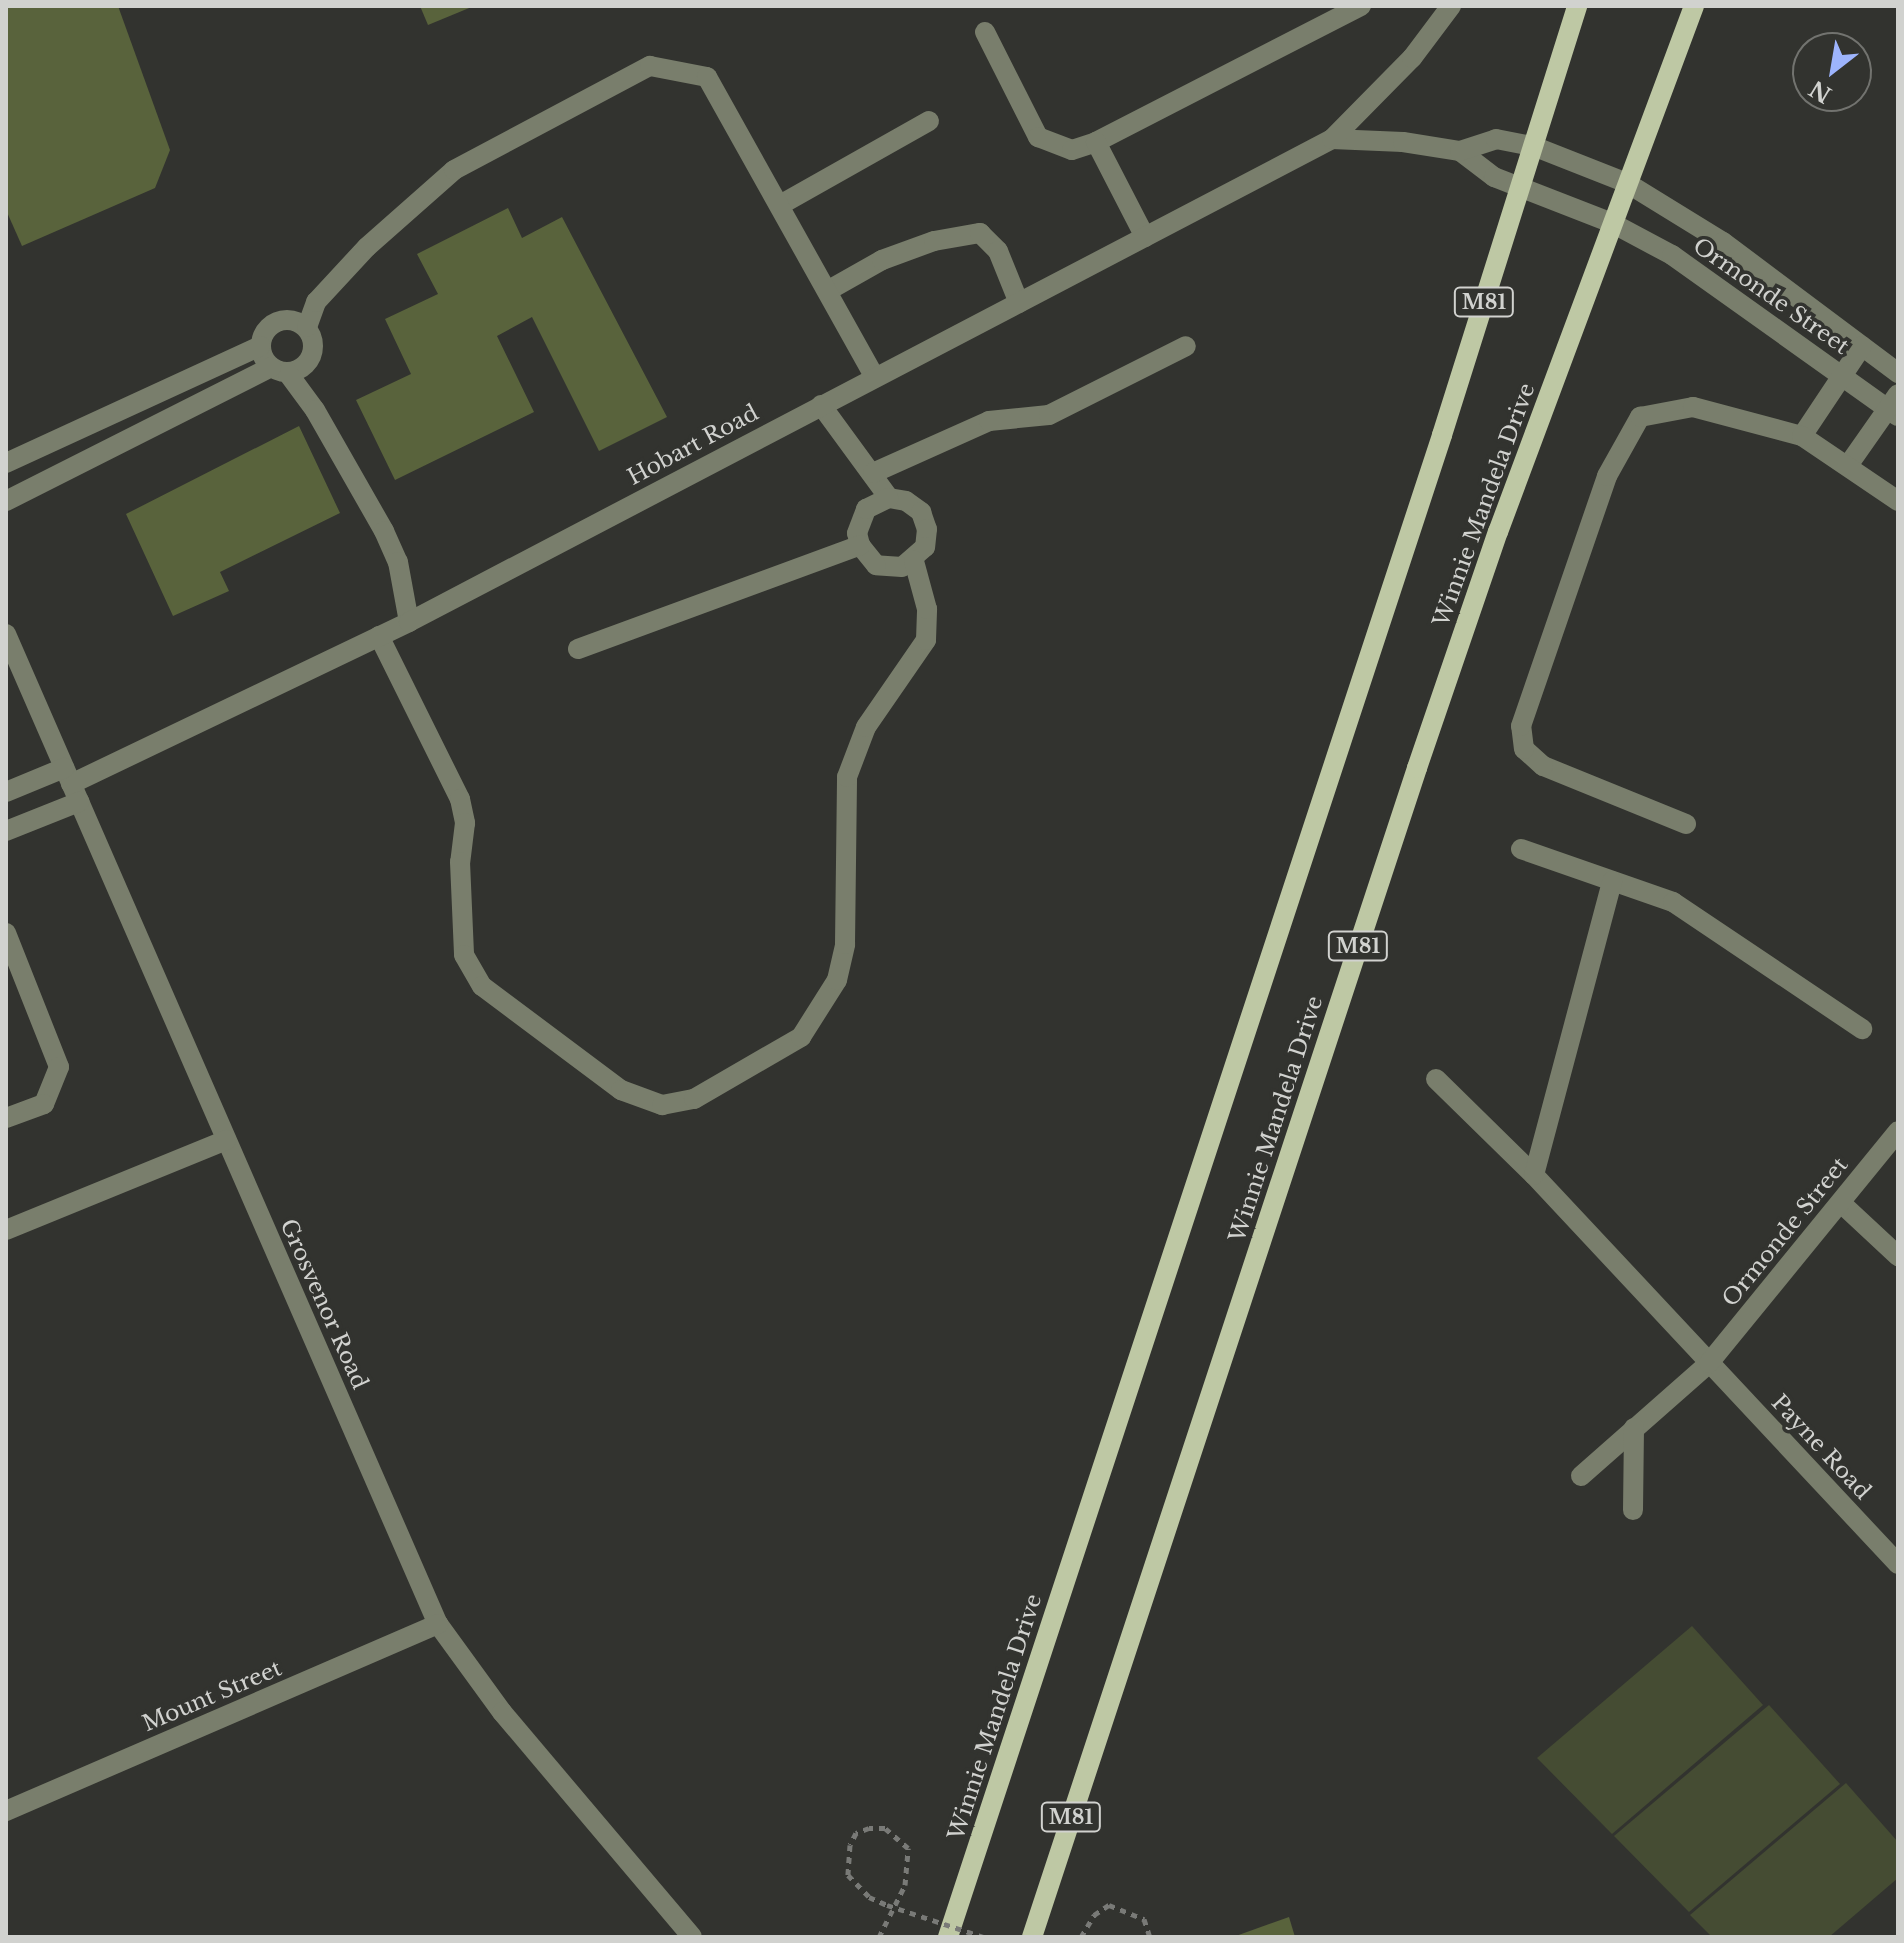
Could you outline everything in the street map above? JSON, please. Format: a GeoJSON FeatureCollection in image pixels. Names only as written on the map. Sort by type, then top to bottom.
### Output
{"type":"FeatureCollection","features":[{"type":"Feature","properties":{"kind":"main road","name":"Winnie Mandela Drive"},"geometry":{"type":"LineString","coordinates":[[948,1937],[1577,6]]}},
{"type":"Feature","properties":{"kind":"main road","name":"Winnie Mandela Drive"},"geometry":{"type":"LineString","coordinates":[[1032,1937],[1412,783],[1612,223],[1694,6]]}},
{"type":"Feature","properties":{"kind":"street"},"geometry":{"type":"LineString","coordinates":[[985,32],[1038,137],[1072,150],[1096,142],[1361,6]]}},
{"type":"Feature","properties":{"kind":"street","name":"Hobart Road"},"geometry":{"type":"LineString","coordinates":[[72,785],[409,622],[1332,139],[1412,58],[1451,6]]}},
{"type":"Feature","properties":{"kind":"street"},"geometry":{"type":"LineString","coordinates":[[315,410],[309,361],[313,344],[307,327],[316,302],[367,247],[454,170],[650,66],[707,77],[875,377]]}},
{"type":"Feature","properties":{"kind":"street"},"geometry":{"type":"LineString","coordinates":[[780,205],[929,121]]}},
{"type":"Feature","properties":{"kind":"street"},"geometry":{"type":"LineString","coordinates":[[1332,139],[1403,142],[1460,151],[1520,188]]}},
{"type":"Feature","properties":{"kind":"street"},"geometry":{"type":"LineString","coordinates":[[1460,151],[1496,139],[1533,146]]}},
{"type":"Feature","properties":{"kind":"street"},"geometry":{"type":"LineString","coordinates":[[1096,142],[1145,237]]}},
{"type":"Feature","properties":{"kind":"street","name":"Ormonde Street"},"geometry":{"type":"LineString","coordinates":[[1533,146],[1627,183],[1723,242],[1898,373]]}},
{"type":"Feature","properties":{"kind":"street","name":"Ormonde Street"},"geometry":{"type":"LineString","coordinates":[[1520,188],[1612,223],[1672,255],[1842,375],[1894,406]]}},
{"type":"Feature","properties":{"kind":"street"},"geometry":{"type":"LineString","coordinates":[[829,290],[921,246],[980,233],[998,251],[1019,303]]}},
{"type":"Feature","properties":{"kind":"street"},"geometry":{"type":"LineString","coordinates":[[6,463],[260,346],[276,322],[295,321],[307,327]]}},
{"type":"Feature","properties":{"kind":"street"},"geometry":{"type":"LineString","coordinates":[[260,346],[315,410],[389,541],[398,562],[409,622]]}},
{"type":"Feature","properties":{"kind":"street"},"geometry":{"type":"LineString","coordinates":[[873,473],[989,421],[1049,415],[1186,346]]}},
{"type":"Feature","properties":{"kind":"street"},"geometry":{"type":"LineString","coordinates":[[1802,436],[1862,346]]}},
{"type":"Feature","properties":{"kind":"street"},"geometry":{"type":"LineString","coordinates":[[6,501],[279,370],[309,361]]}},
{"type":"Feature","properties":{"kind":"street"},"geometry":{"type":"LineString","coordinates":[[821,405],[889,498]]}},
{"type":"Feature","properties":{"kind":"street"},"geometry":{"type":"LineString","coordinates":[[1849,464],[1894,406]]}},
{"type":"Feature","properties":{"kind":"street"},"geometry":{"type":"LineString","coordinates":[[1686,824],[1543,766],[1524,749],[1521,726],[1607,476],[1640,417],[1693,407],[1802,436],[1849,464],[1898,501]]}},
{"type":"Feature","properties":{"kind":"street"},"geometry":{"type":"LineString","coordinates":[[889,498],[906,501],[921,512],[927,529],[925,547],[914,561],[902,567],[876,565],[860,545],[859,521],[876,502],[889,498]]}},
{"type":"Feature","properties":{"kind":"street"},"geometry":{"type":"LineString","coordinates":[[578,649],[860,545]]}},
{"type":"Feature","properties":{"kind":"street"},"geometry":{"type":"LineString","coordinates":[[379,636],[460,799],[465,823],[460,862],[464,955],[482,986],[621,1090],[662,1105],[694,1099],[801,1037],[837,980],[845,944],[847,777],[866,727],[926,640],[927,609],[914,561]]}},
{"type":"Feature","properties":{"kind":"street","name":"Grosvenor Road"},"geometry":{"type":"LineString","coordinates":[[6,634],[438,1624],[502,1712],[692,1937]]}},
{"type":"Feature","properties":{"kind":"street"},"geometry":{"type":"LineString","coordinates":[[6,792],[72,785]]}},
{"type":"Feature","properties":{"kind":"street"},"geometry":{"type":"LineString","coordinates":[[6,831],[72,785]]}},
{"type":"Feature","properties":{"kind":"street"},"geometry":{"type":"LineString","coordinates":[[1521,849],[1673,902],[1862,1029]]}},
{"type":"Feature","properties":{"kind":"street"},"geometry":{"type":"LineString","coordinates":[[1534,1175],[1612,881]]}},
{"type":"Feature","properties":{"kind":"street"},"geometry":{"type":"LineString","coordinates":[[6,933],[59,1067],[44,1104],[6,1118]]}},
{"type":"Feature","properties":{"kind":"street","name":"Payne Road"},"geometry":{"type":"LineString","coordinates":[[1436,1079],[1534,1175],[1898,1564]]}},
{"type":"Feature","properties":{"kind":"street","name":"Ormonde Street"},"geometry":{"type":"LineString","coordinates":[[1581,1476],[1709,1363],[1898,1131]]}},
{"type":"Feature","properties":{"kind":"street"},"geometry":{"type":"LineString","coordinates":[[6,1230],[226,1140]]}},
{"type":"Feature","properties":{"kind":"street"},"geometry":{"type":"LineString","coordinates":[[1841,1203],[1898,1256]]}},
{"type":"Feature","properties":{"kind":"street"},"geometry":{"type":"LineString","coordinates":[[1633,1510],[1634,1428]]}},
{"type":"Feature","properties":{"kind":"street","name":"Mount Street"},"geometry":{"type":"LineString","coordinates":[[6,1811],[438,1624]]}},
{"type":"Feature","properties":{"kind":"path"},"geometry":{"type":"LineString","coordinates":[[879,1937],[893,1915],[899,1900],[905,1885],[908,1848],[885,1828],[869,1828],[856,1833],[846,1859],[848,1875],[869,1897],[887,1905],[901,1909],[984,1937]]}},
{"type":"Feature","properties":{"kind":"path"},"geometry":{"type":"LineString","coordinates":[[1081,1937],[1094,1915],[1109,1905],[1144,1919],[1150,1937]]}},
{"type":"Feature","properties":{"kind":"green space"},"geometry":{"type":"Polygon","coordinates":[[[1692,1626],[1763,1705],[1612,1834],[1537,1758],[1692,1626]]]}},
{"type":"Feature","properties":{"kind":"green space"},"geometry":{"type":"Polygon","coordinates":[[[1769,1705],[1840,1784],[1689,1912],[1614,1836],[1769,1705]]]}},
{"type":"Feature","properties":{"kind":"green space"},"geometry":{"type":"Polygon","coordinates":[[[1846,1783],[1898,1842],[1898,1878],[1829,1937],[1712,1937],[1690,1915],[1846,1783]]]}},
{"type":"Feature","properties":{"kind":"building"},"geometry":{"type":"Polygon","coordinates":[[[6,6],[118,6],[170,150],[155,188],[22,246],[6,210],[6,6]]]}},
{"type":"Feature","properties":{"kind":"building"},"geometry":{"type":"Polygon","coordinates":[[[420,6],[474,6],[428,25],[420,6]]]}},
{"type":"Feature","properties":{"kind":"building"},"geometry":{"type":"Polygon","coordinates":[[[508,208],[522,238],[562,217],[667,417],[599,451],[532,317],[497,336],[534,412],[395,480],[356,400],[411,374],[385,319],[438,294],[417,254],[508,208]]]}},
{"type":"Feature","properties":{"kind":"building"},"geometry":{"type":"Polygon","coordinates":[[[299,426],[340,513],[220,572],[229,591],[173,616],[126,514],[299,426]]]}},
{"type":"Feature","properties":{"kind":"building"},"geometry":{"type":"Polygon","coordinates":[[[1289,1917],[1295,1937],[1233,1937],[1289,1917]]]}}]}
